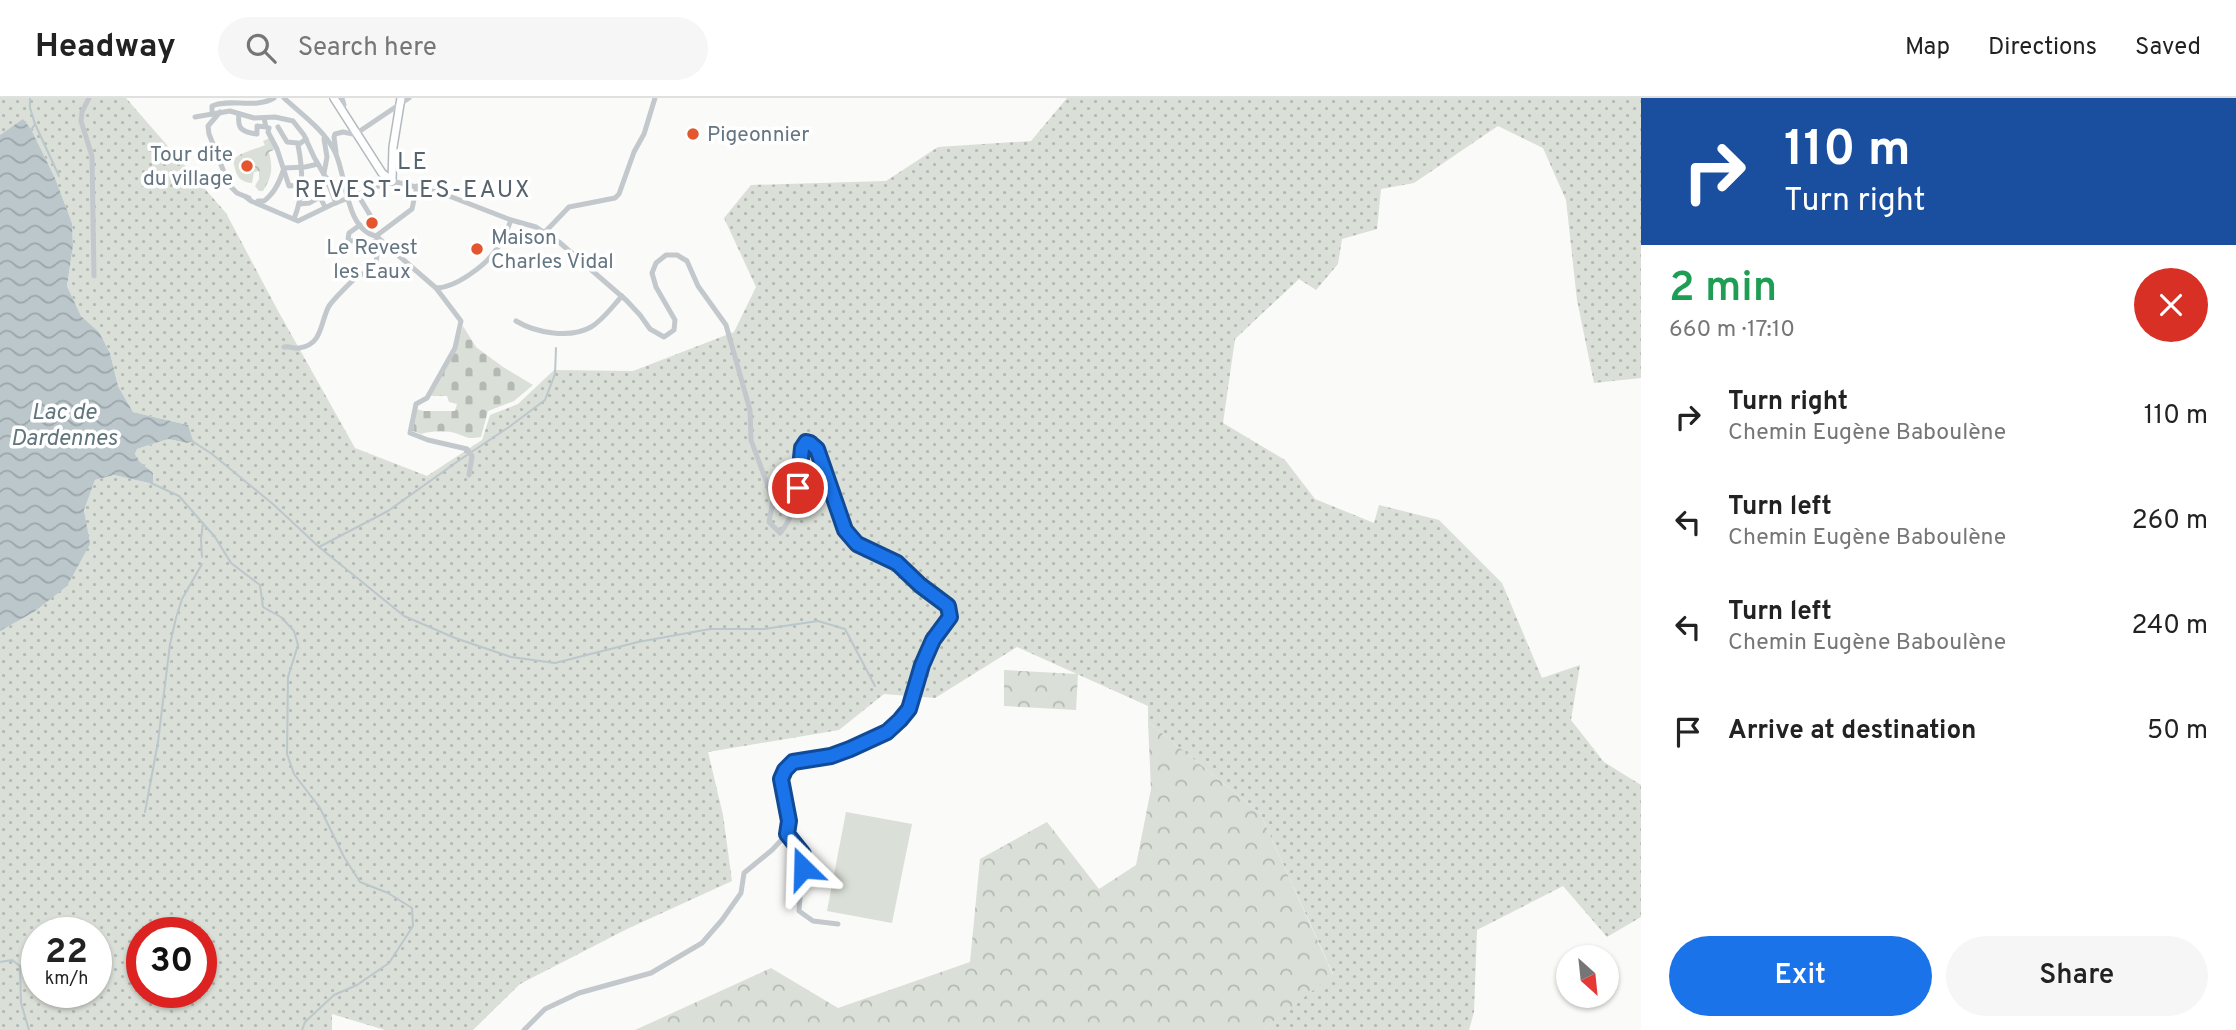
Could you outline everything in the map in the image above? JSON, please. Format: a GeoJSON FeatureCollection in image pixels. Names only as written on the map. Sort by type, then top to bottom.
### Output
{"type":"FeatureCollection","features":[{"type":"Feature","properties":{"kind":"street"},"geometry":{"type":"LineString","coordinates":[[89,98],[81,121],[92,156],[94,276]]}},
{"type":"Feature","properties":{"kind":"street"},"geometry":{"type":"LineString","coordinates":[[212,114],[211,108],[218,102],[231,100],[263,103],[274,98]]}},
{"type":"Feature","properties":{"kind":"street"},"geometry":{"type":"LineString","coordinates":[[286,98],[324,135],[336,153],[348,199],[360,225],[436,288],[461,321],[455,348],[427,398],[416,404],[410,433],[468,449],[472,456],[469,475]]}},
{"type":"Feature","properties":{"kind":"street"},"geometry":{"type":"LineString","coordinates":[[334,98],[388,183]]}},
{"type":"Feature","properties":{"kind":"street"},"geometry":{"type":"LineString","coordinates":[[341,111],[344,107],[342,98]]}},
{"type":"Feature","properties":{"kind":"street"},"geometry":{"type":"LineString","coordinates":[[336,153],[335,134],[357,134],[409,98]]}},
{"type":"Feature","properties":{"kind":"street"},"geometry":{"type":"LineString","coordinates":[[544,233],[569,207],[614,198],[619,194],[634,152],[644,134],[655,98]]}},
{"type":"Feature","properties":{"kind":"street"},"geometry":{"type":"LineString","coordinates":[[388,183],[400,102]]}},
{"type":"Feature","properties":{"kind":"street"},"geometry":{"type":"LineString","coordinates":[[195,117],[230,111],[254,118],[275,117],[294,122],[306,139],[336,203]]}},
{"type":"Feature","properties":{"kind":"street"},"geometry":{"type":"LineString","coordinates":[[220,113],[208,126],[209,134],[229,185],[237,193],[257,201],[266,201],[278,184],[284,168]]}},
{"type":"Feature","properties":{"kind":"street"},"geometry":{"type":"LineString","coordinates":[[294,122],[302,113]]}},
{"type":"Feature","properties":{"kind":"street"},"geometry":{"type":"LineString","coordinates":[[239,114],[238,124],[242,131],[257,134],[257,126],[278,127],[286,119]]}},
{"type":"Feature","properties":{"kind":"street"},"geometry":{"type":"LineString","coordinates":[[264,118],[289,186],[318,183],[321,186]]}},
{"type":"Feature","properties":{"kind":"street"},"geometry":{"type":"LineString","coordinates":[[278,127],[287,142],[298,143],[306,139]]}},
{"type":"Feature","properties":{"kind":"street"},"geometry":{"type":"LineString","coordinates":[[324,135],[327,157],[320,197],[325,208]]}},
{"type":"Feature","properties":{"kind":"street"},"geometry":{"type":"LineString","coordinates":[[296,220],[302,184],[298,143]]}},
{"type":"Feature","properties":{"kind":"street"},"geometry":{"type":"LineString","coordinates":[[284,168],[318,164]]}},
{"type":"Feature","properties":{"kind":"street"},"geometry":{"type":"LineString","coordinates":[[246,197],[296,220],[388,183],[417,186],[477,206],[536,228],[559,242],[622,296],[650,329],[664,337],[674,330],[675,320],[656,288],[652,273],[656,263],[666,255],[677,255],[687,261],[698,286],[726,325],[750,410],[751,440],[773,500],[769,522],[780,533],[790,521],[798,488],[802,448],[806,442],[810,443],[817,449],[845,530],[857,544],[897,563],[950,609],[950,617],[933,640],[922,665],[909,709],[900,720],[887,732],[850,749],[831,756],[793,762],[785,770],[781,779],[789,821],[787,834],[744,873],[741,893],[702,943],[651,973],[579,993],[545,1009],[524,1030]]}},
{"type":"Feature","properties":{"kind":"street"},"geometry":{"type":"LineString","coordinates":[[360,225],[349,233],[348,239],[360,240],[368,245],[412,209],[417,186]]}},
{"type":"Feature","properties":{"kind":"street"},"geometry":{"type":"LineString","coordinates":[[358,195],[370,215]]}},
{"type":"Feature","properties":{"kind":"street"},"geometry":{"type":"LineString","coordinates":[[299,206],[320,197]]}},
{"type":"Feature","properties":{"kind":"street"},"geometry":{"type":"LineString","coordinates":[[436,288],[453,285],[484,263],[498,247],[511,220]]}},
{"type":"Feature","properties":{"kind":"street"},"geometry":{"type":"LineString","coordinates":[[284,347],[303,347],[319,337],[329,306],[359,275],[368,274],[375,268],[377,238]]}},
{"type":"Feature","properties":{"kind":"street"},"geometry":{"type":"LineString","coordinates":[[516,321],[541,332],[584,330],[602,319],[622,296]]}},
{"type":"Feature","properties":{"kind":"street"},"geometry":{"type":"LineString","coordinates":[[787,834],[803,854],[799,911],[813,922],[838,924]]}},
{"type":"Feature","properties":{"kind":"green space"},"geometry":{"type":"Polygon","coordinates":[[[0,98],[126,98],[226,213],[355,448],[427,476],[482,440],[490,415],[518,404],[554,370],[633,371],[734,332],[756,287],[724,218],[751,185],[886,181],[938,147],[1031,141],[1067,98],[1641,98],[1641,378],[1594,383],[1577,300],[1566,200],[1543,148],[1498,126],[1414,183],[1381,189],[1377,229],[1342,239],[1338,264],[1316,290],[1299,279],[1235,339],[1223,423],[1285,460],[1315,499],[1374,523],[1379,505],[1439,520],[1502,583],[1542,678],[1580,665],[1571,720],[1604,762],[1641,785],[1641,917],[1607,937],[1563,886],[1477,930],[1474,1012],[1469,1030],[1262,1030],[1333,974],[1260,813],[1148,722],[1148,706],[1017,647],[935,698],[884,694],[839,730],[708,752],[723,815],[732,881],[627,929],[520,984],[473,1030],[385,1030],[332,1014],[332,1030],[0,1030],[0,631],[34,612],[81,559],[89,544],[84,509],[95,480],[114,475],[153,484],[153,473],[139,461],[135,454],[137,449],[168,439],[187,443],[188,425],[133,412],[118,386],[110,353],[99,332],[81,316],[67,286],[73,246],[72,223],[55,178],[31,129],[23,120],[0,135],[0,98]]]}},
{"type":"Feature","properties":{"kind":"green space"},"geometry":{"type":"Polygon","coordinates":[[[270,138],[276,149],[269,152],[270,177],[263,191],[259,191],[255,186],[259,171],[254,172],[252,183],[243,181],[236,173],[233,160],[265,145],[263,141],[270,138]]]}},
{"type":"Feature","properties":{"kind":"green space"},"geometry":{"type":"Polygon","coordinates":[[[463,326],[476,347],[533,385],[514,401],[488,411],[481,437],[469,438],[444,431],[421,434],[413,431],[416,409],[455,411],[457,404],[449,402],[447,396],[431,396],[457,347],[463,326]]]}},
{"type":"Feature","properties":{"kind":"green space"},"geometry":{"type":"Polygon","coordinates":[[[1004,670],[1078,674],[1076,710],[1004,706],[1004,670]]]}},
{"type":"Feature","properties":{"kind":"green space"},"geometry":{"type":"Polygon","coordinates":[[[1148,722],[1260,813],[1333,975],[1262,1030],[635,1030],[771,968],[838,1008],[970,962],[980,859],[1047,822],[1099,889],[1136,865],[1151,789],[1148,722]]]}},
{"type":"Feature","properties":{"kind":"green space"},"geometry":{"type":"Polygon","coordinates":[[[846,812],[912,824],[892,923],[827,911],[846,812]]]}},
{"type":"Feature","properties":{"kind":"water","name":"Lac de Dardennes"},"geometry":{"type":"Polygon","coordinates":[[[23,119],[31,129],[55,178],[72,223],[73,246],[67,286],[81,316],[99,332],[110,353],[118,386],[133,412],[188,425],[193,441],[187,443],[168,439],[137,449],[135,454],[139,461],[153,473],[153,484],[114,475],[95,480],[84,510],[90,544],[67,586],[34,612],[0,631],[0,135],[23,119]]]}},
{"type":"Feature","properties":{"kind":"waterway"},"geometry":{"type":"LineString","coordinates":[[30,98],[35,124],[31,130]]}},
{"type":"Feature","properties":{"kind":"waterway"},"geometry":{"type":"LineString","coordinates":[[35,124],[59,176]]}},
{"type":"Feature","properties":{"kind":"waterway"},"geometry":{"type":"LineString","coordinates":[[319,547],[388,511],[545,400],[555,374],[556,348]]}},
{"type":"Feature","properties":{"kind":"waterway"},"geometry":{"type":"LineString","coordinates":[[192,441],[274,505],[319,547],[404,616],[455,638],[511,657],[555,663],[638,642],[710,629],[764,629],[818,621],[845,629],[875,686]]}},
{"type":"Feature","properties":{"kind":"waterway"},"geometry":{"type":"LineString","coordinates":[[151,483],[179,496],[215,537],[231,563],[260,585],[263,607],[281,617],[294,631],[298,645],[288,677],[287,754],[294,774],[320,808],[344,857],[360,882],[388,893],[412,908],[413,926],[389,963],[357,985],[334,995],[305,1022],[302,1030]]}},
{"type":"Feature","properties":{"kind":"waterway"},"geometry":{"type":"LineString","coordinates":[[202,557],[203,523]]}},
{"type":"Feature","properties":{"kind":"waterway"},"geometry":{"type":"LineString","coordinates":[[145,812],[158,742],[170,644],[182,599],[202,564]]}},
{"type":"Feature","properties":{"kind":"waterway"},"geometry":{"type":"LineString","coordinates":[[0,962],[12,960],[20,966],[21,1003],[29,1030]]}},
{"type":"Feature","properties":{"kind":"place","name":"Pigeonnier"},"geometry":{"type":"Point","coordinates":[693,134]}},
{"type":"Feature","properties":{"kind":"place","name":"Tour dite du village"},"geometry":{"type":"Point","coordinates":[247,166]}},
{"type":"Feature","properties":{"kind":"place","name":"Le Revest les Eaux"},"geometry":{"type":"Point","coordinates":[372,223]}},
{"type":"Feature","properties":{"kind":"place","name":"Maison Charles Vidal"},"geometry":{"type":"Point","coordinates":[477,249]}},
{"type":"Feature","properties":{"kind":"district","name":"LE REVEST-LES-EAUX"},"geometry":{"type":"Point","coordinates":[413,175]}},
{"type":"Feature","properties":{"kind":"route"},"geometry":{"type":"LineString","coordinates":[[798,488],[802,448],[806,442],[817,449],[845,530],[857,544],[897,563],[948,606],[951,613],[933,640],[922,665],[909,709],[900,720],[887,732],[850,749],[831,756],[793,762],[785,770],[781,779],[789,821],[787,834],[803,854],[803,868]]}}]}
